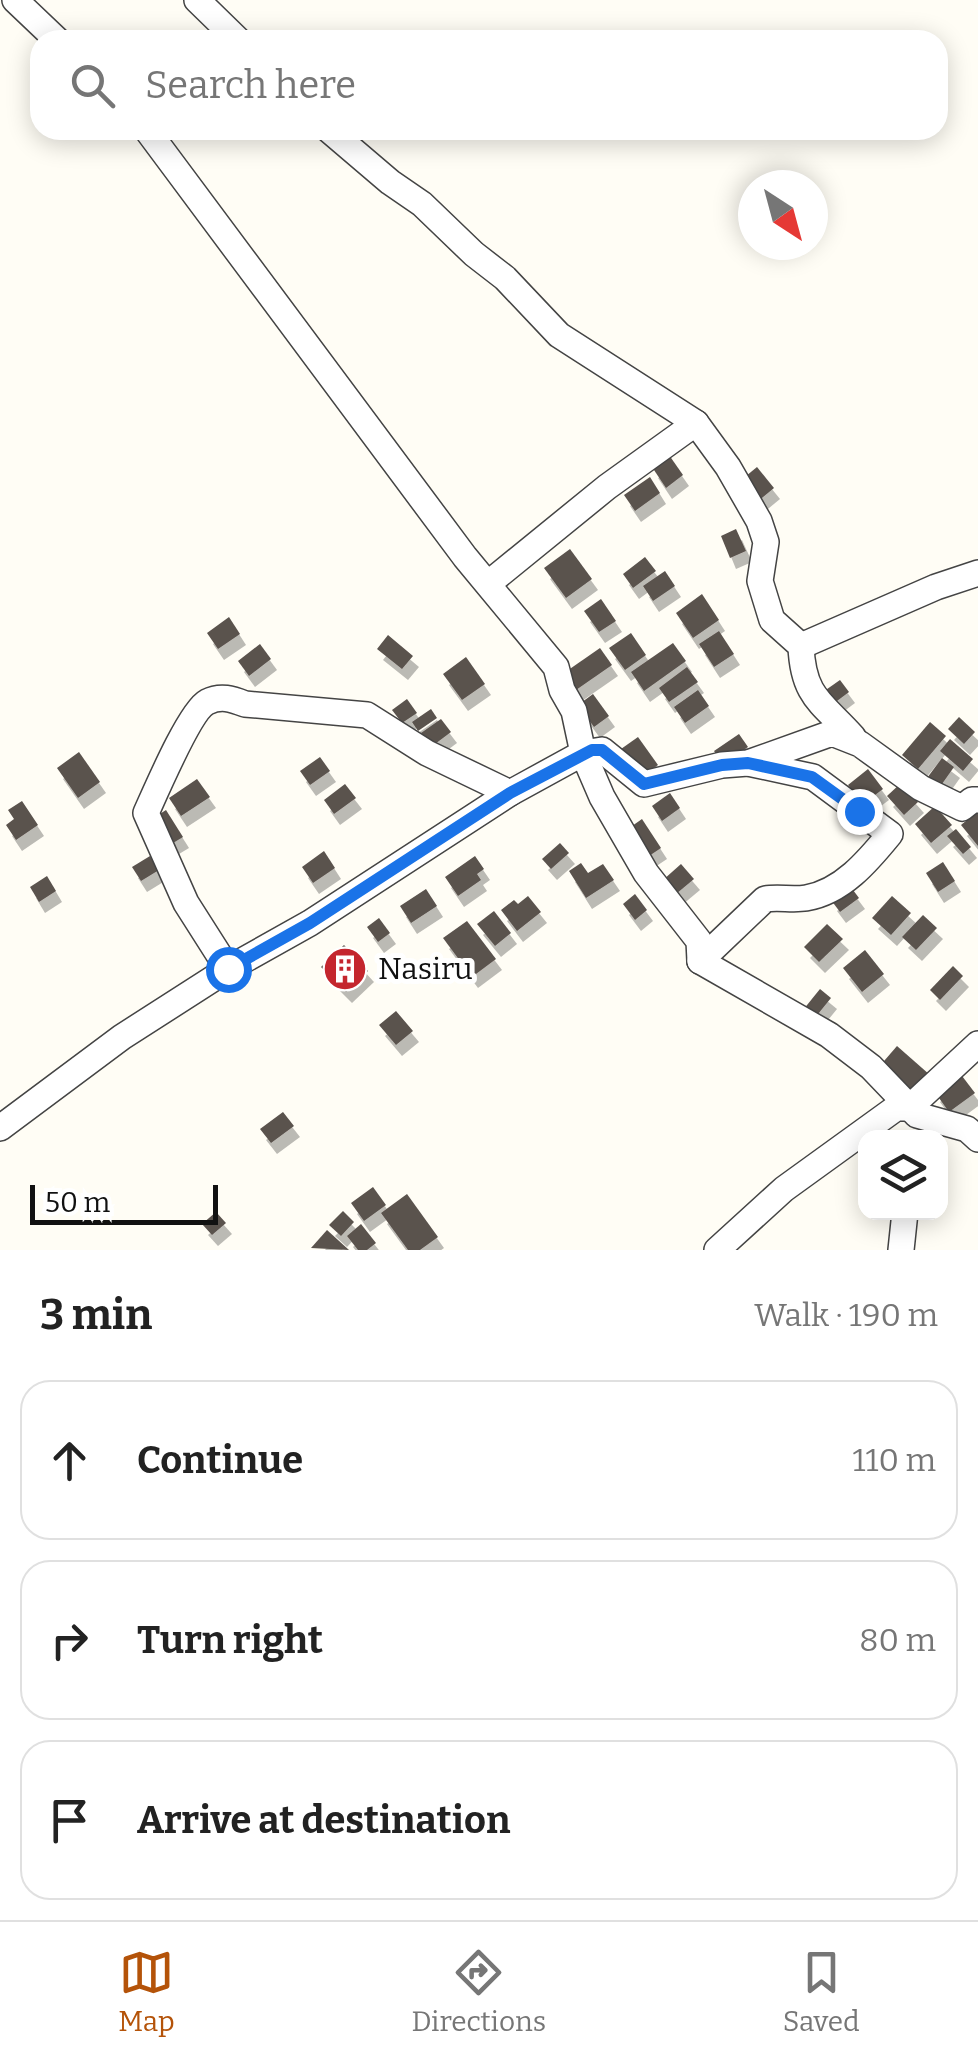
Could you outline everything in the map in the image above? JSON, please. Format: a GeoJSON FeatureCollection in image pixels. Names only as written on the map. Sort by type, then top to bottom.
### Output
{"type":"FeatureCollection","features":[{"type":"Feature","properties":{"kind":"street"},"geometry":{"type":"LineString","coordinates":[[16,0],[47,30]]}},
{"type":"Feature","properties":{"kind":"street"},"geometry":{"type":"LineString","coordinates":[[197,0],[228,30]]}},
{"type":"Feature","properties":{"kind":"street"},"geometry":{"type":"LineString","coordinates":[[154,140],[465,558],[556,667],[562,690],[574,711],[583,753],[602,797],[646,873],[699,940],[700,962]]}},
{"type":"Feature","properties":{"kind":"street"},"geometry":{"type":"LineString","coordinates":[[341,140],[506,278],[559,335],[696,423],[728,467],[759,522],[766,542],[760,581],[772,620],[802,646],[802,672],[817,702],[860,744],[921,788],[962,808],[978,800]]}},
{"type":"Feature","properties":{"kind":"street"},"geometry":{"type":"LineString","coordinates":[[489,584],[607,487],[696,423]]}},
{"type":"Feature","properties":{"kind":"street"},"geometry":{"type":"LineString","coordinates":[[802,646],[936,587],[978,573]]}},
{"type":"Feature","properties":{"kind":"street"},"geometry":{"type":"LineString","coordinates":[[228,969],[186,902],[146,813],[193,714],[207,702],[227,697],[245,704],[367,715],[426,753],[510,793]]}},
{"type":"Feature","properties":{"kind":"street"},"geometry":{"type":"LineString","coordinates":[[0,1128],[122,1038],[228,969],[310,923],[510,793],[583,753],[602,750],[644,784],[722,765],[748,763],[832,733],[860,744]]}},
{"type":"Feature","properties":{"kind":"street"},"geometry":{"type":"LineString","coordinates":[[700,962],[765,898],[807,898],[829,890],[868,862],[890,834],[812,777],[748,763]]}},
{"type":"Feature","properties":{"kind":"street"},"geometry":{"type":"LineString","coordinates":[[700,962],[829,1035],[871,1067],[912,1120]]}},
{"type":"Feature","properties":{"kind":"street"},"geometry":{"type":"LineString","coordinates":[[912,1120],[978,1044]]}},
{"type":"Feature","properties":{"kind":"street"},"geometry":{"type":"LineString","coordinates":[[717,1250],[784,1188],[896,1108],[912,1120],[967,1129],[978,1139]]}},
{"type":"Feature","properties":{"kind":"street"},"geometry":{"type":"LineString","coordinates":[[902,1250],[904,1220]]}},
{"type":"Feature","properties":{"kind":"building"},"geometry":{"type":"Polygon","coordinates":[[[669,455],[683,475],[666,488],[652,467],[669,455]]]}},
{"type":"Feature","properties":{"kind":"building"},"geometry":{"type":"Polygon","coordinates":[[[757,467],[774,488],[757,502],[740,481],[757,467]]]}},
{"type":"Feature","properties":{"kind":"building"},"geometry":{"type":"Polygon","coordinates":[[[650,477],[660,493],[635,511],[624,495],[650,477]]]}},
{"type":"Feature","properties":{"kind":"building"},"geometry":{"type":"Polygon","coordinates":[[[736,529],[746,551],[730,558],[721,536],[736,529]]]}},
{"type":"Feature","properties":{"kind":"building"},"geometry":{"type":"Polygon","coordinates":[[[570,549],[592,579],[566,598],[544,568],[570,549]]]}},
{"type":"Feature","properties":{"kind":"building"},"geometry":{"type":"Polygon","coordinates":[[[645,557],[656,571],[633,588],[623,574],[645,557]]]}},
{"type":"Feature","properties":{"kind":"building"},"geometry":{"type":"Polygon","coordinates":[[[665,571],[675,586],[653,601],[643,586],[665,571]]]}},
{"type":"Feature","properties":{"kind":"building"},"geometry":{"type":"Polygon","coordinates":[[[702,594],[719,620],[693,638],[676,613],[702,594]]]}},
{"type":"Feature","properties":{"kind":"building"},"geometry":{"type":"Polygon","coordinates":[[[601,599],[616,621],[599,632],[584,611],[601,599]]]}},
{"type":"Feature","properties":{"kind":"building"},"geometry":{"type":"Polygon","coordinates":[[[229,617],[240,634],[218,649],[207,633],[229,617]]]}},
{"type":"Feature","properties":{"kind":"building"},"geometry":{"type":"Polygon","coordinates":[[[719,631],[734,654],[714,667],[699,644],[719,631]]]}},
{"type":"Feature","properties":{"kind":"building"},"geometry":{"type":"Polygon","coordinates":[[[631,633],[646,655],[625,670],[609,648],[631,633]]]}},
{"type":"Feature","properties":{"kind":"building"},"geometry":{"type":"Polygon","coordinates":[[[388,635],[413,656],[402,669],[377,649],[388,635]]]}},
{"type":"Feature","properties":{"kind":"building"},"geometry":{"type":"Polygon","coordinates":[[[673,643],[686,661],[644,691],[631,672],[673,643]]]}},
{"type":"Feature","properties":{"kind":"building"},"geometry":{"type":"Polygon","coordinates":[[[260,644],[271,659],[249,676],[238,661],[260,644]]]}},
{"type":"Feature","properties":{"kind":"building"},"geometry":{"type":"Polygon","coordinates":[[[600,648],[612,665],[576,690],[564,673],[600,648]]]}},
{"type":"Feature","properties":{"kind":"building"},"geometry":{"type":"Polygon","coordinates":[[[466,657],[485,684],[462,700],[443,674],[466,657]]]}},
{"type":"Feature","properties":{"kind":"building"},"geometry":{"type":"Polygon","coordinates":[[[687,667],[698,682],[669,702],[659,688],[687,667]]]}},
{"type":"Feature","properties":{"kind":"building"},"geometry":{"type":"Polygon","coordinates":[[[840,680],[849,692],[829,707],[820,694],[840,680]]]}},
{"type":"Feature","properties":{"kind":"building"},"geometry":{"type":"Polygon","coordinates":[[[698,690],[709,706],[685,723],[674,707],[698,690]]]}},
{"type":"Feature","properties":{"kind":"building"},"geometry":{"type":"Polygon","coordinates":[[[593,694],[609,716],[594,727],[578,705],[593,694]]]}},
{"type":"Feature","properties":{"kind":"building"},"geometry":{"type":"Polygon","coordinates":[[[407,699],[417,713],[402,723],[392,710],[407,699]]]}},
{"type":"Feature","properties":{"kind":"building"},"geometry":{"type":"Polygon","coordinates":[[[431,709],[437,718],[418,731],[412,722],[431,709]]]}},
{"type":"Feature","properties":{"kind":"building"},"geometry":{"type":"Polygon","coordinates":[[[959,717],[975,732],[964,744],[948,729],[959,717]]]}},
{"type":"Feature","properties":{"kind":"building"},"geometry":{"type":"Polygon","coordinates":[[[441,719],[451,732],[431,747],[421,733],[441,719]]]}},
{"type":"Feature","properties":{"kind":"building"},"geometry":{"type":"Polygon","coordinates":[[[930,722],[946,736],[918,769],[902,755],[930,722]]]}},
{"type":"Feature","properties":{"kind":"building"},"geometry":{"type":"Polygon","coordinates":[[[739,734],[748,747],[723,764],[714,751],[739,734]]]}},
{"type":"Feature","properties":{"kind":"building"},"geometry":{"type":"Polygon","coordinates":[[[638,737],[658,765],[641,777],[621,749],[638,737]]]}},
{"type":"Feature","properties":{"kind":"building"},"geometry":{"type":"Polygon","coordinates":[[[950,739],[973,759],[963,771],[940,751],[950,739]]]}},
{"type":"Feature","properties":{"kind":"building"},"geometry":{"type":"Polygon","coordinates":[[[79,752],[100,782],[78,798],[57,768],[79,752]]]}},
{"type":"Feature","properties":{"kind":"building"},"geometry":{"type":"Polygon","coordinates":[[[320,757],[330,771],[310,785],[300,771],[320,757]]]}},
{"type":"Feature","properties":{"kind":"building"},"geometry":{"type":"Polygon","coordinates":[[[942,758],[954,767],[937,791],[924,782],[942,758]]]}},
{"type":"Feature","properties":{"kind":"building"},"geometry":{"type":"Polygon","coordinates":[[[868,769],[883,789],[863,804],[848,785],[868,769]]]}},
{"type":"Feature","properties":{"kind":"building"},"geometry":{"type":"Polygon","coordinates":[[[197,779],[210,797],[181,816],[169,798],[197,779]]]}},
{"type":"Feature","properties":{"kind":"building"},"geometry":{"type":"Polygon","coordinates":[[[901,783],[918,802],[904,815],[887,796],[901,783]]]}},
{"type":"Feature","properties":{"kind":"building"},"geometry":{"type":"Polygon","coordinates":[[[345,784],[356,798],[334,814],[324,800],[345,784]]]}},
{"type":"Feature","properties":{"kind":"building"},"geometry":{"type":"Polygon","coordinates":[[[670,793],[680,808],[662,821],[652,806],[670,793]]]}},
{"type":"Feature","properties":{"kind":"building"},"geometry":{"type":"Polygon","coordinates":[[[22,801],[38,825],[16,840],[6,825],[14,819],[8,810],[22,801]]]}},
{"type":"Feature","properties":{"kind":"building"},"geometry":{"type":"Polygon","coordinates":[[[935,806],[952,825],[931,843],[915,824],[935,806]]]}},
{"type":"Feature","properties":{"kind":"building"},"geometry":{"type":"Polygon","coordinates":[[[166,810],[183,837],[168,846],[152,819],[166,810]]]}},
{"type":"Feature","properties":{"kind":"building"},"geometry":{"type":"Polygon","coordinates":[[[978,811],[978,846],[961,825],[978,811]]]}},
{"type":"Feature","properties":{"kind":"building"},"geometry":{"type":"Polygon","coordinates":[[[642,819],[661,848],[643,860],[625,831],[642,819]]]}},
{"type":"Feature","properties":{"kind":"building"},"geometry":{"type":"Polygon","coordinates":[[[956,829],[971,847],[963,854],[947,836],[956,829]]]}},
{"type":"Feature","properties":{"kind":"building"},"geometry":{"type":"Polygon","coordinates":[[[560,843],[569,853],[551,869],[542,859],[560,843]]]}},
{"type":"Feature","properties":{"kind":"building"},"geometry":{"type":"Polygon","coordinates":[[[324,851],[335,868],[313,883],[302,867],[324,851]]]}},
{"type":"Feature","properties":{"kind":"building"},"geometry":{"type":"Polygon","coordinates":[[[150,856],[159,870],[141,881],[132,867],[150,856]]]}},
{"type":"Feature","properties":{"kind":"building"},"geometry":{"type":"Polygon","coordinates":[[[475,856],[484,869],[477,874],[481,880],[458,896],[445,877],[475,856]]]}},
{"type":"Feature","properties":{"kind":"building"},"geometry":{"type":"Polygon","coordinates":[[[943,862],[955,881],[938,892],[926,873],[943,862]]]}},
{"type":"Feature","properties":{"kind":"building"},"geometry":{"type":"Polygon","coordinates":[[[581,863],[588,873],[603,864],[614,880],[586,898],[569,871],[581,863]]]}},
{"type":"Feature","properties":{"kind":"building"},"geometry":{"type":"Polygon","coordinates":[[[681,864],[694,879],[676,894],[663,880],[681,864]]]}},
{"type":"Feature","properties":{"kind":"building"},"geometry":{"type":"Polygon","coordinates":[[[47,876],[56,891],[39,902],[30,887],[47,876]]]}},
{"type":"Feature","properties":{"kind":"building"},"geometry":{"type":"Polygon","coordinates":[[[850,886],[859,898],[840,912],[831,900],[850,886]]]}},
{"type":"Feature","properties":{"kind":"building"},"geometry":{"type":"Polygon","coordinates":[[[426,889],[437,906],[411,923],[400,906],[426,889]]]}},
{"type":"Feature","properties":{"kind":"building"},"geometry":{"type":"Polygon","coordinates":[[[635,894],[647,910],[635,920],[623,904],[635,894]]]}},
{"type":"Feature","properties":{"kind":"building"},"geometry":{"type":"Polygon","coordinates":[[[528,896],[541,912],[517,931],[501,910],[528,896]]]}},
{"type":"Feature","properties":{"kind":"building"},"geometry":{"type":"Polygon","coordinates":[[[892,896],[911,913],[891,935],[872,918],[892,896]]]}},
{"type":"Feature","properties":{"kind":"building"},"geometry":{"type":"Polygon","coordinates":[[[494,911],[511,933],[495,946],[477,924],[494,911]]]}},
{"type":"Feature","properties":{"kind":"building"},"geometry":{"type":"Polygon","coordinates":[[[923,915],[937,928],[916,950],[902,937],[923,915]]]}},
{"type":"Feature","properties":{"kind":"building"},"geometry":{"type":"Polygon","coordinates":[[[379,918],[390,933],[378,942],[367,927],[379,918]]]}},
{"type":"Feature","properties":{"kind":"building"},"geometry":{"type":"Polygon","coordinates":[[[467,921],[496,959],[472,977],[443,938],[467,921]]]}},
{"type":"Feature","properties":{"kind":"building"},"geometry":{"type":"Polygon","coordinates":[[[827,924],[843,939],[819,962],[804,947],[827,924]]]}},
{"type":"Feature","properties":{"kind":"building","name":"Nasiru"},"geometry":{"type":"Polygon","coordinates":[[[344,945],[368,971],[346,992],[321,967],[344,945]]]}},
{"type":"Feature","properties":{"kind":"building"},"geometry":{"type":"Polygon","coordinates":[[[865,950],[884,974],[862,992],[843,968],[865,950]]]}},
{"type":"Feature","properties":{"kind":"building"},"geometry":{"type":"Polygon","coordinates":[[[953,966],[963,976],[940,1000],[930,990],[953,966]]]}},
{"type":"Feature","properties":{"kind":"building"},"geometry":{"type":"Polygon","coordinates":[[[820,989],[831,998],[814,1019],[803,1010],[820,989]]]}},
{"type":"Feature","properties":{"kind":"building"},"geometry":{"type":"Polygon","coordinates":[[[396,1011],[413,1031],[396,1045],[379,1025],[396,1011]]]}},
{"type":"Feature","properties":{"kind":"building"},"geometry":{"type":"Polygon","coordinates":[[[897,1046],[930,1075],[912,1096],[878,1068],[897,1046]]]}},
{"type":"Feature","properties":{"kind":"building"},"geometry":{"type":"Polygon","coordinates":[[[959,1072],[975,1093],[949,1112],[934,1091],[959,1072]]]}},
{"type":"Feature","properties":{"kind":"building"},"geometry":{"type":"Polygon","coordinates":[[[283,1112],[294,1126],[271,1143],[260,1129],[283,1112]]]}},
{"type":"Feature","properties":{"kind":"building"},"geometry":{"type":"Polygon","coordinates":[[[373,1187],[386,1205],[364,1221],[351,1203],[373,1187]]]}},
{"type":"Feature","properties":{"kind":"building"},"geometry":{"type":"Polygon","coordinates":[[[407,1194],[438,1237],[420,1250],[408,1250],[381,1213],[407,1194]]]}},
{"type":"Feature","properties":{"kind":"building"},"geometry":{"type":"Polygon","coordinates":[[[343,1211],[354,1222],[341,1236],[329,1225],[343,1211]]]}},
{"type":"Feature","properties":{"kind":"building"},"geometry":{"type":"Polygon","coordinates":[[[216,1212],[226,1223],[212,1235],[202,1224],[216,1212]]]}},
{"type":"Feature","properties":{"kind":"building"},"geometry":{"type":"Polygon","coordinates":[[[361,1224],[376,1243],[367,1250],[358,1250],[347,1236],[361,1224]]]}},
{"type":"Feature","properties":{"kind":"building"},"geometry":{"type":"Polygon","coordinates":[[[327,1230],[349,1250],[311,1248],[327,1230]]]}},
{"type":"Feature","properties":{"kind":"place","name":"Nasiru"},"geometry":{"type":"Point","coordinates":[345,969]}},
{"type":"Feature","properties":{"kind":"route"},"geometry":{"type":"LineString","coordinates":[[228,969],[310,923],[510,793],[592,750],[602,750],[644,784],[722,765],[748,763],[812,777],[859,811]]}}]}
